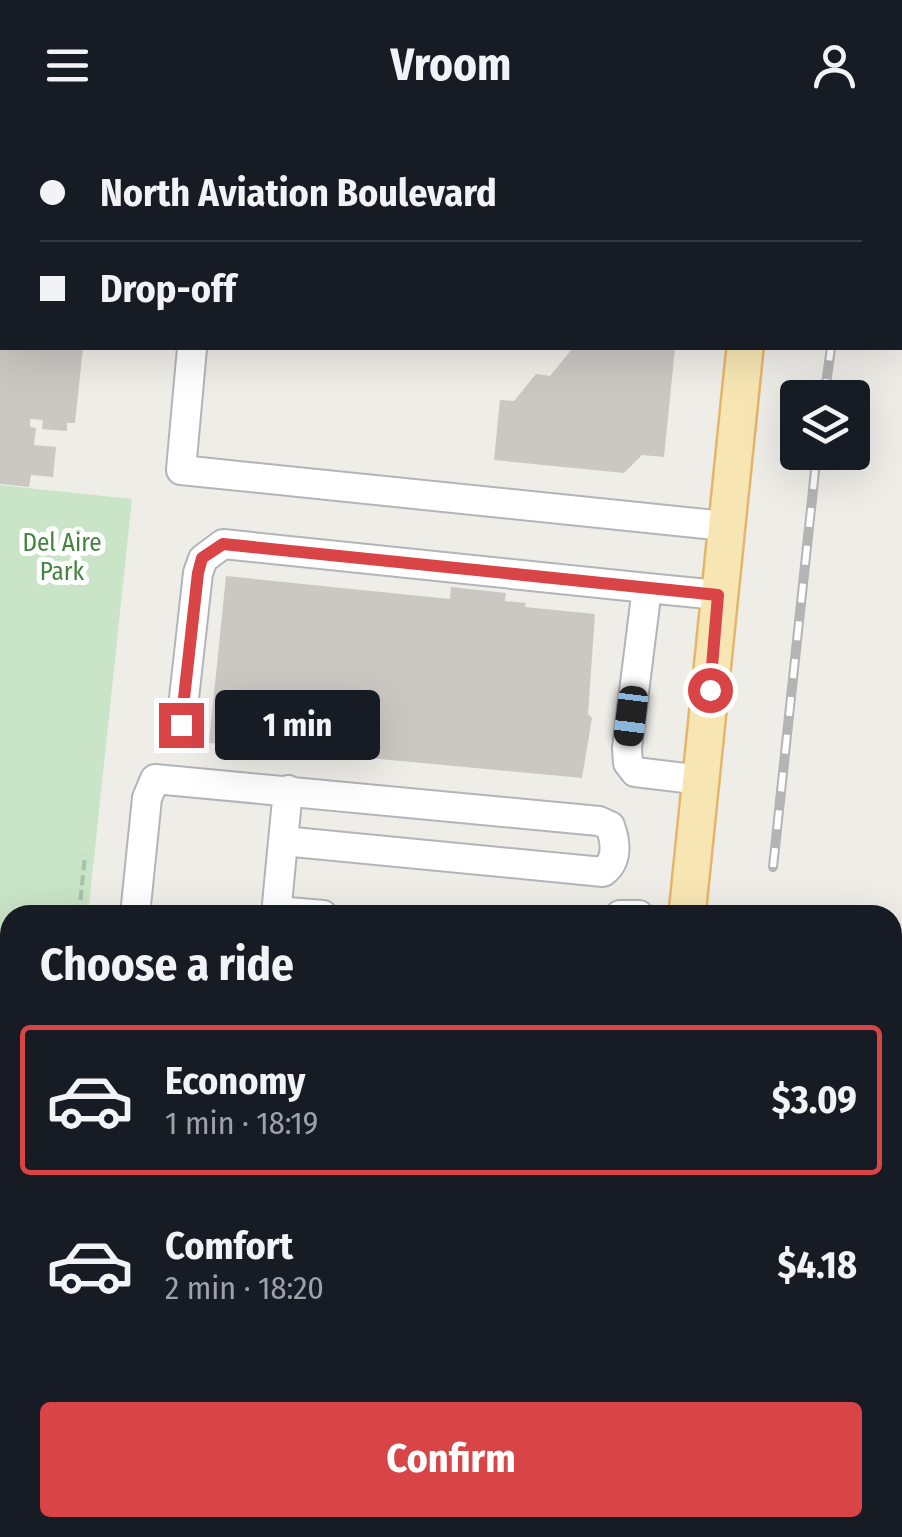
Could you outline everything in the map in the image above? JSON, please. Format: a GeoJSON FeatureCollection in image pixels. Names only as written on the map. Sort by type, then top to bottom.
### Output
{"type":"FeatureCollection","features":[{"type":"Feature","properties":{"kind":"main road"},"geometry":{"type":"LineString","coordinates":[[689,905],[745,350]]}},
{"type":"Feature","properties":{"kind":"lane"},"geometry":{"type":"LineString","coordinates":[[192,350],[181,470],[726,526]]}},
{"type":"Feature","properties":{"kind":"lane"},"geometry":{"type":"LineString","coordinates":[[181,725],[198,573],[202,558],[223,544],[718,595]]}},
{"type":"Feature","properties":{"kind":"lane"},"geometry":{"type":"LineString","coordinates":[[647,588],[628,763],[634,772],[702,780]]}},
{"type":"Feature","properties":{"kind":"lane"},"geometry":{"type":"LineString","coordinates":[[136,905],[147,798],[155,780],[599,821],[610,826],[615,838],[612,862],[603,872],[283,841]]}},
{"type":"Feature","properties":{"kind":"lane"},"geometry":{"type":"LineString","coordinates":[[278,905],[288,790]]}},
{"type":"Feature","properties":{"kind":"path"},"geometry":{"type":"LineString","coordinates":[[80,905],[85,856]]}},
{"type":"Feature","properties":{"kind":"green space","name":"Del Aire Park"},"geometry":{"type":"Polygon","coordinates":[[[0,485],[132,499],[89,905],[0,905],[0,485]]]}},
{"type":"Feature","properties":{"kind":"building"},"geometry":{"type":"Polygon","coordinates":[[[0,350],[83,350],[75,423],[67,423],[67,431],[42,429],[43,420],[30,419],[30,427],[36,428],[34,445],[56,447],[53,477],[31,475],[29,487],[0,484],[0,350]]]}},
{"type":"Feature","properties":{"kind":"building"},"geometry":{"type":"Polygon","coordinates":[[[571,350],[675,350],[664,457],[642,455],[624,473],[494,460],[500,400],[514,401],[536,374],[550,376],[571,350]]]}},
{"type":"Feature","properties":{"kind":"building"},"geometry":{"type":"Polygon","coordinates":[[[226,576],[450,599],[451,587],[506,593],[505,601],[526,603],[525,607],[595,614],[588,714],[592,718],[582,778],[209,743],[226,576]]]}},
{"type":"Feature","properties":{"kind":"railway"},"geometry":{"type":"LineString","coordinates":[[827,380],[831,350]]}},
{"type":"Feature","properties":{"kind":"railway"},"geometry":{"type":"LineString","coordinates":[[773,867],[815,470]]}},
{"type":"Feature","properties":{"kind":"route"},"geometry":{"type":"LineString","coordinates":[[181,725],[198,573],[202,558],[223,544],[718,595],[710,690]]}}]}
